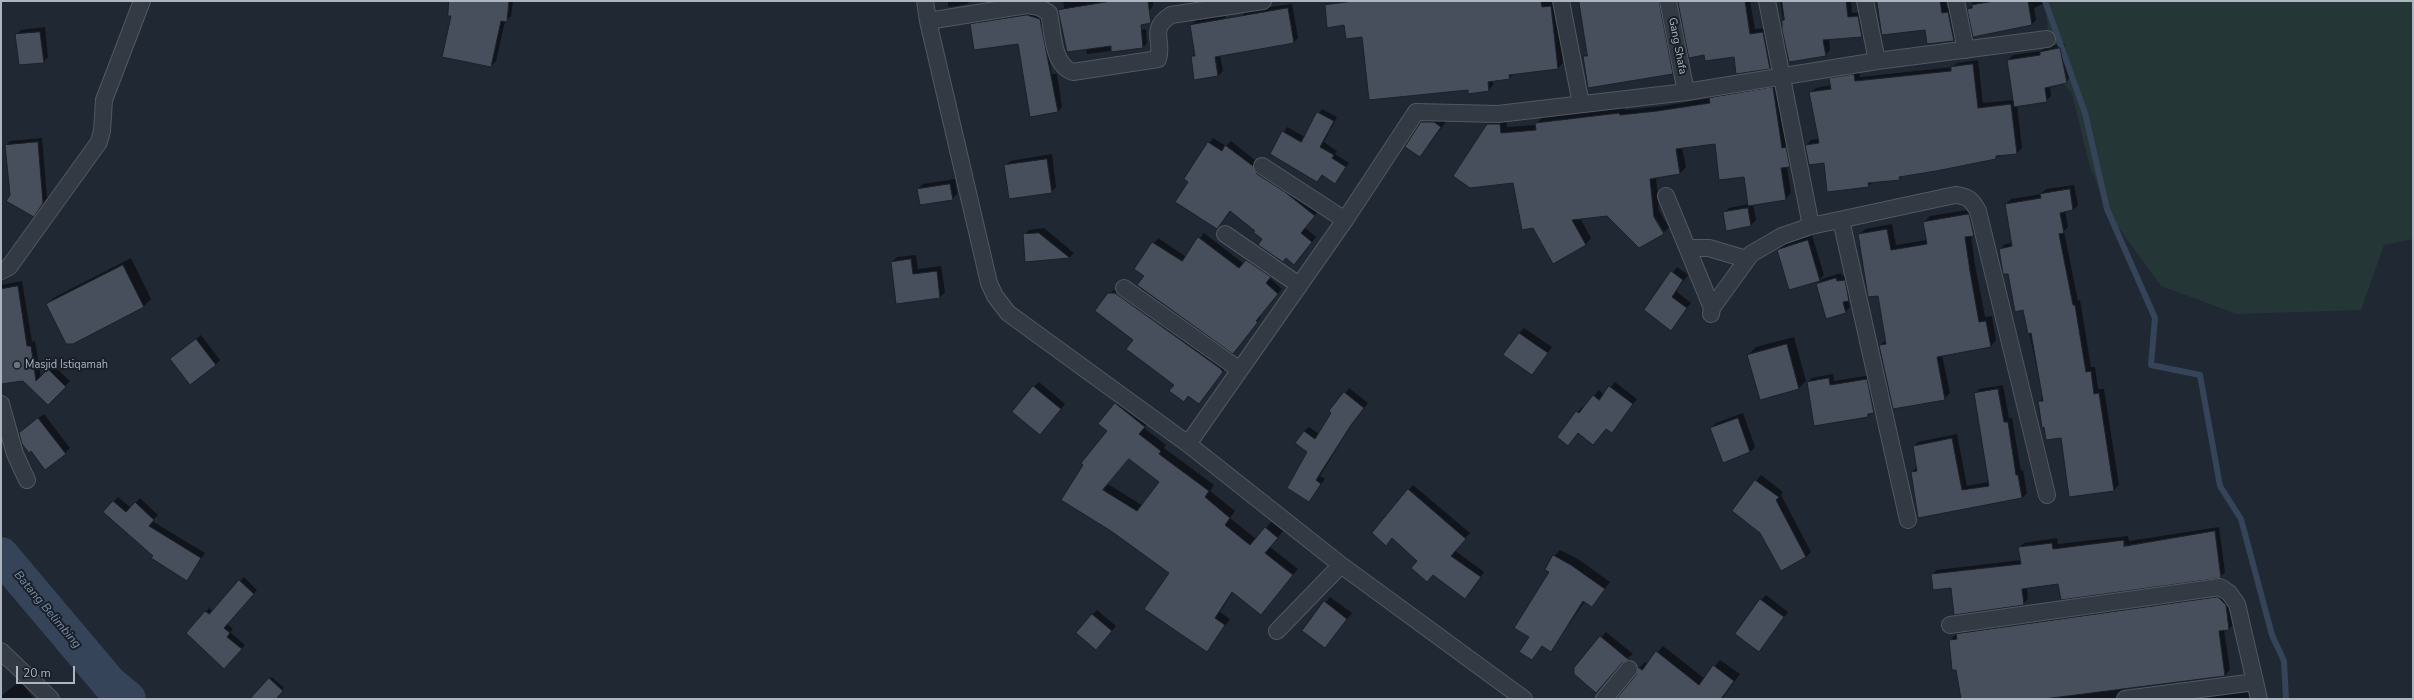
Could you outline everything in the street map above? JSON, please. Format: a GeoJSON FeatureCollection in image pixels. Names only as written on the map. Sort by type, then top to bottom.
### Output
{"type":"FeatureCollection","features":[{"type":"Feature","properties":{"kind":"street"},"geometry":{"type":"LineString","coordinates":[[1,271],[9,267],[99,142],[102,131],[104,100],[142,1]]}},
{"type":"Feature","properties":{"kind":"street"},"geometry":{"type":"LineString","coordinates":[[925,1],[928,20],[989,283],[995,296],[1008,312],[1188,444],[1341,565],[1524,699]]}},
{"type":"Feature","properties":{"kind":"street"},"geometry":{"type":"LineString","coordinates":[[928,20],[1027,5],[1044,9],[1049,13],[1058,57],[1063,67],[1073,72],[1158,59],[1158,29],[1160,23],[1171,15],[1263,1]]}},
{"type":"Feature","properties":{"kind":"street"},"geometry":{"type":"LineString","coordinates":[[1561,1],[1581,104]]}},
{"type":"Feature","properties":{"kind":"street","name":"Gang Shafa"},"geometry":{"type":"LineString","coordinates":[[1668,1],[1686,92]]}},
{"type":"Feature","properties":{"kind":"street"},"geometry":{"type":"LineString","coordinates":[[1767,1],[1783,76],[1811,226]]}},
{"type":"Feature","properties":{"kind":"street"},"geometry":{"type":"LineString","coordinates":[[1866,1],[1878,62]]}},
{"type":"Feature","properties":{"kind":"street"},"geometry":{"type":"LineString","coordinates":[[1956,1],[1966,50]]}},
{"type":"Feature","properties":{"kind":"street"},"geometry":{"type":"LineString","coordinates":[[1188,444],[1345,220],[1416,112],[1498,114],[1686,92],[1878,62],[2046,39]]}},
{"type":"Feature","properties":{"kind":"street"},"geometry":{"type":"LineString","coordinates":[[1262,166],[1345,220]]}},
{"type":"Feature","properties":{"kind":"street"},"geometry":{"type":"LineString","coordinates":[[1666,196],[1712,311],[1746,259],[1765,244],[1811,226],[1955,195],[1964,196],[1972,200],[1978,211],[2047,495]]}},
{"type":"Feature","properties":{"kind":"street"},"geometry":{"type":"LineString","coordinates":[[1841,220],[1908,520]]}},
{"type":"Feature","properties":{"kind":"street"},"geometry":{"type":"LineString","coordinates":[[1225,234],[1299,285]]}},
{"type":"Feature","properties":{"kind":"street"},"geometry":{"type":"LineString","coordinates":[[1688,248],[1709,248],[1746,259]]}},
{"type":"Feature","properties":{"kind":"street"},"geometry":{"type":"LineString","coordinates":[[1124,288],[1240,370]]}},
{"type":"Feature","properties":{"kind":"street"},"geometry":{"type":"LineString","coordinates":[[1,404],[15,454],[27,480]]}},
{"type":"Feature","properties":{"kind":"street"},"geometry":{"type":"LineString","coordinates":[[1277,631],[1341,565]]}},
{"type":"Feature","properties":{"kind":"street"},"geometry":{"type":"LineString","coordinates":[[1950,625],[2220,587],[2229,593],[2237,604],[2259,699]]}},
{"type":"Feature","properties":{"kind":"street"},"geometry":{"type":"LineString","coordinates":[[1,651],[51,699]]}},
{"type":"Feature","properties":{"kind":"street"},"geometry":{"type":"LineString","coordinates":[[1604,699],[1629,669]]}},
{"type":"Feature","properties":{"kind":"street"},"geometry":{"type":"LineString","coordinates":[[2125,699],[2255,682]]}},
{"type":"Feature","properties":{"kind":"shaded area"},"geometry":{"type":"Polygon","coordinates":[[[2046,1],[2413,1],[2413,239],[2384,245],[2361,310],[2237,314],[2161,286],[2111,217],[2089,164],[2072,93],[2050,70],[2046,1]]]}},
{"type":"Feature","properties":{"kind":"building"},"geometry":{"type":"Polygon","coordinates":[[[449,1],[509,1],[507,22],[501,21],[491,67],[442,57],[451,16],[448,16],[449,1]]]}},
{"type":"Feature","properties":{"kind":"building"},"geometry":{"type":"Polygon","coordinates":[[[1112,1],[1148,1],[1151,23],[1141,25],[1143,48],[1111,52],[1111,46],[1067,52],[1058,10],[1112,1]]]}},
{"type":"Feature","properties":{"kind":"building"},"geometry":{"type":"Polygon","coordinates":[[[1354,1],[1541,1],[1542,7],[1551,6],[1558,69],[1509,75],[1510,79],[1488,82],[1489,91],[1468,94],[1468,90],[1369,100],[1362,37],[1346,39],[1344,25],[1327,28],[1325,5],[1354,1]]]}},
{"type":"Feature","properties":{"kind":"building"},"geometry":{"type":"Polygon","coordinates":[[[1579,1],[1659,1],[1673,74],[1588,88],[1583,56],[1587,56],[1579,1]]]}},
{"type":"Feature","properties":{"kind":"building"},"geometry":{"type":"Polygon","coordinates":[[[1678,1],[1745,1],[1750,34],[1763,32],[1770,69],[1736,74],[1734,57],[1705,61],[1704,55],[1689,58],[1678,1]]]}},
{"type":"Feature","properties":{"kind":"building"},"geometry":{"type":"Polygon","coordinates":[[[1782,1],[1846,1],[1848,17],[1858,16],[1862,37],[1823,40],[1826,56],[1789,62],[1782,30],[1782,20],[1784,20],[1782,1]]]}},
{"type":"Feature","properties":{"kind":"building"},"geometry":{"type":"Polygon","coordinates":[[[1877,1],[1940,1],[1942,13],[1948,12],[1954,41],[1927,44],[1925,30],[1882,35],[1877,1]]]}},
{"type":"Feature","properties":{"kind":"building"},"geometry":{"type":"Polygon","coordinates":[[[1995,1],[2028,1],[2032,25],[1973,37],[1967,9],[1972,8],[1972,5],[1995,1]]]}},
{"type":"Feature","properties":{"kind":"building"},"geometry":{"type":"Polygon","coordinates":[[[1288,8],[1294,43],[1215,57],[1218,76],[1194,80],[1191,56],[1195,56],[1190,25],[1288,8]]]}},
{"type":"Feature","properties":{"kind":"building"},"geometry":{"type":"Polygon","coordinates":[[[1027,15],[1040,19],[1058,112],[1030,117],[1018,44],[974,50],[970,24],[1027,15]]]}},
{"type":"Feature","properties":{"kind":"building"},"geometry":{"type":"Polygon","coordinates":[[[40,32],[44,63],[19,65],[15,34],[40,32]]]}},
{"type":"Feature","properties":{"kind":"building"},"geometry":{"type":"Polygon","coordinates":[[[2060,48],[2067,83],[2045,88],[2047,102],[2014,107],[2007,60],[2040,55],[2040,52],[2060,48]]]}},
{"type":"Feature","properties":{"kind":"building"},"geometry":{"type":"Polygon","coordinates":[[[1973,64],[1978,108],[2011,104],[2017,154],[1996,156],[1996,159],[1899,177],[1900,180],[1868,183],[1869,187],[1827,192],[1824,163],[1809,165],[1805,145],[1819,143],[1809,92],[1831,89],[1829,78],[1854,74],[1855,81],[1951,71],[1951,67],[1973,64]]]}},
{"type":"Feature","properties":{"kind":"building"},"geometry":{"type":"Polygon","coordinates":[[[1773,87],[1782,148],[1786,147],[1790,167],[1781,168],[1786,200],[1748,206],[1744,177],[1719,180],[1715,144],[1676,149],[1680,174],[1650,179],[1654,217],[1664,234],[1639,248],[1607,216],[1572,220],[1586,245],[1553,264],[1533,228],[1522,230],[1513,183],[1470,188],[1453,176],[1487,124],[1500,124],[1501,133],[1536,130],[1535,123],[1619,113],[1620,115],[1657,111],[1710,103],[1709,98],[1773,87]]]}},
{"type":"Feature","properties":{"kind":"building"},"geometry":{"type":"Polygon","coordinates":[[[1317,112],[1334,121],[1320,147],[1334,155],[1332,158],[1346,167],[1335,184],[1322,175],[1317,182],[1270,154],[1282,131],[1301,142],[1317,112]]]}},
{"type":"Feature","properties":{"kind":"building"},"geometry":{"type":"Polygon","coordinates":[[[1421,122],[1434,122],[1441,127],[1420,157],[1405,147],[1421,122]]]}},
{"type":"Feature","properties":{"kind":"building"},"geometry":{"type":"Polygon","coordinates":[[[38,142],[43,203],[34,217],[6,201],[10,195],[5,145],[38,142]]]}},
{"type":"Feature","properties":{"kind":"building"},"geometry":{"type":"Polygon","coordinates":[[[1208,142],[1222,151],[1225,145],[1253,166],[1257,174],[1285,192],[1315,216],[1301,233],[1312,242],[1294,265],[1286,258],[1283,262],[1258,245],[1262,239],[1253,232],[1255,231],[1230,211],[1217,229],[1175,202],[1188,182],[1184,179],[1208,142]]]}},
{"type":"Feature","properties":{"kind":"building"},"geometry":{"type":"Polygon","coordinates":[[[1047,159],[1052,193],[1009,199],[1004,165],[1047,159]]]}},
{"type":"Feature","properties":{"kind":"building"},"geometry":{"type":"Polygon","coordinates":[[[950,184],[953,200],[920,205],[917,189],[950,184]]]}},
{"type":"Feature","properties":{"kind":"building"},"geometry":{"type":"Polygon","coordinates":[[[2070,189],[2073,210],[2060,213],[2064,233],[2059,234],[2073,305],[2075,305],[2086,372],[2091,371],[2094,394],[2099,393],[2114,491],[2069,497],[2061,438],[2046,440],[2044,427],[2042,428],[2038,401],[2043,401],[2031,333],[2028,334],[2023,310],[2015,312],[2008,274],[2003,274],[1999,249],[2012,246],[2005,204],[2041,198],[2040,194],[2070,189]]]}},
{"type":"Feature","properties":{"kind":"building"},"geometry":{"type":"Polygon","coordinates":[[[1748,208],[1751,226],[1726,231],[1723,212],[1748,208]]]}},
{"type":"Feature","properties":{"kind":"building"},"geometry":{"type":"Polygon","coordinates":[[[1969,214],[1974,236],[1965,237],[1970,271],[1979,322],[1986,321],[1991,347],[1937,357],[1945,400],[1893,409],[1879,345],[1886,344],[1878,296],[1868,297],[1858,234],[1887,229],[1891,250],[1927,244],[1923,222],[1969,214]]]}},
{"type":"Feature","properties":{"kind":"building"},"geometry":{"type":"Polygon","coordinates":[[[1039,233],[1070,258],[1025,262],[1023,234],[1039,233]]]}},
{"type":"Feature","properties":{"kind":"building"},"geometry":{"type":"Polygon","coordinates":[[[1198,237],[1239,268],[1246,260],[1271,277],[1266,283],[1278,294],[1256,321],[1258,322],[1233,354],[1137,285],[1144,276],[1134,269],[1152,242],[1182,261],[1198,237]]]}},
{"type":"Feature","properties":{"kind":"building"},"geometry":{"type":"Polygon","coordinates":[[[1808,240],[1820,281],[1789,290],[1777,250],[1808,240]]]}},
{"type":"Feature","properties":{"kind":"building"},"geometry":{"type":"Polygon","coordinates":[[[911,259],[913,274],[937,271],[940,298],[896,304],[891,262],[911,259]]]}},
{"type":"Feature","properties":{"kind":"building"},"geometry":{"type":"Polygon","coordinates":[[[123,265],[144,307],[73,344],[66,344],[46,304],[123,265]]]}},
{"type":"Feature","properties":{"kind":"building"},"geometry":{"type":"Polygon","coordinates":[[[1671,271],[1683,280],[1672,297],[1687,308],[1671,331],[1644,310],[1671,271]]]}},
{"type":"Feature","properties":{"kind":"building"},"geometry":{"type":"Polygon","coordinates":[[[1836,278],[1837,281],[1845,280],[1849,301],[1843,302],[1846,313],[1826,319],[1816,284],[1836,278]]]}},
{"type":"Feature","properties":{"kind":"building"},"geometry":{"type":"Polygon","coordinates":[[[18,286],[27,346],[31,346],[36,381],[48,369],[66,387],[48,405],[23,381],[1,384],[1,289],[18,286]]]}},
{"type":"Feature","properties":{"kind":"building"},"geometry":{"type":"Polygon","coordinates":[[[1108,293],[1115,293],[1221,369],[1223,372],[1199,404],[1188,396],[1184,402],[1169,391],[1174,385],[1126,349],[1133,340],[1095,311],[1108,293]]]}},
{"type":"Feature","properties":{"kind":"building"},"geometry":{"type":"Polygon","coordinates":[[[1519,333],[1548,353],[1532,375],[1503,355],[1519,333]]]}},
{"type":"Feature","properties":{"kind":"building"},"geometry":{"type":"Polygon","coordinates":[[[196,339],[216,365],[190,385],[170,359],[196,339]]]}},
{"type":"Feature","properties":{"kind":"building"},"geometry":{"type":"Polygon","coordinates":[[[1787,344],[1799,389],[1760,400],[1747,355],[1787,344]]]}},
{"type":"Feature","properties":{"kind":"building"},"geometry":{"type":"Polygon","coordinates":[[[1829,378],[1830,385],[1867,379],[1874,413],[1868,414],[1868,417],[1814,426],[1807,382],[1829,378]]]}},
{"type":"Feature","properties":{"kind":"building"},"geometry":{"type":"Polygon","coordinates":[[[1033,386],[1061,409],[1040,435],[1012,412],[1033,386]]]}},
{"type":"Feature","properties":{"kind":"building"},"geometry":{"type":"Polygon","coordinates":[[[1609,386],[1633,404],[1612,433],[1606,429],[1593,445],[1578,433],[1568,446],[1557,437],[1576,411],[1579,413],[1593,395],[1599,400],[1609,386]]]}},
{"type":"Feature","properties":{"kind":"building"},"geometry":{"type":"Polygon","coordinates":[[[1998,389],[2004,422],[2008,422],[2016,475],[2018,475],[2022,498],[1918,518],[1911,472],[1917,471],[1913,446],[1952,438],[1962,490],[1989,486],[1974,393],[1998,389]]]}},
{"type":"Feature","properties":{"kind":"building"},"geometry":{"type":"Polygon","coordinates":[[[1344,392],[1364,408],[1351,425],[1316,480],[1321,484],[1309,502],[1287,488],[1307,452],[1295,443],[1304,431],[1315,439],[1331,413],[1329,411],[1344,392]]]}},
{"type":"Feature","properties":{"kind":"building"},"geometry":{"type":"Polygon","coordinates":[[[1115,403],[1145,427],[1139,434],[1161,451],[1159,454],[1209,491],[1205,497],[1230,518],[1225,525],[1250,545],[1265,527],[1278,538],[1265,553],[1293,575],[1261,615],[1232,592],[1215,618],[1225,625],[1207,652],[1144,609],[1169,573],[1111,531],[1061,500],[1083,465],[1081,463],[1107,431],[1098,424],[1115,403]],[[1129,459],[1103,490],[1137,511],[1159,482],[1129,459]]]}},
{"type":"Feature","properties":{"kind":"building"},"geometry":{"type":"Polygon","coordinates":[[[38,418],[66,454],[45,470],[31,451],[29,453],[22,444],[19,433],[38,418]]]}},
{"type":"Feature","properties":{"kind":"building"},"geometry":{"type":"Polygon","coordinates":[[[1738,418],[1750,452],[1723,463],[1710,428],[1738,418]]]}},
{"type":"Feature","properties":{"kind":"building"},"geometry":{"type":"Polygon","coordinates":[[[1755,480],[1779,497],[1776,500],[1806,557],[1781,571],[1760,533],[1732,511],[1755,480]]]}},
{"type":"Feature","properties":{"kind":"building"},"geometry":{"type":"Polygon","coordinates":[[[1408,489],[1466,539],[1451,556],[1481,577],[1465,599],[1433,575],[1427,582],[1411,568],[1417,561],[1392,538],[1386,546],[1372,533],[1408,489]]]}},
{"type":"Feature","properties":{"kind":"building"},"geometry":{"type":"Polygon","coordinates":[[[113,501],[126,512],[135,502],[154,520],[149,526],[201,558],[187,581],[151,558],[153,556],[103,512],[113,501]]]}},
{"type":"Feature","properties":{"kind":"building"},"geometry":{"type":"Polygon","coordinates":[[[2215,531],[2221,578],[2061,600],[2058,584],[2022,589],[2024,605],[1954,615],[1951,588],[1933,590],[1931,574],[2021,564],[2018,547],[2052,543],[2053,549],[2124,540],[2124,546],[2215,531]]]}},
{"type":"Feature","properties":{"kind":"building"},"geometry":{"type":"Polygon","coordinates":[[[1553,555],[1571,565],[1605,589],[1592,607],[1583,601],[1551,652],[1542,646],[1532,660],[1519,652],[1529,637],[1514,628],[1549,572],[1545,570],[1553,555]]]}},
{"type":"Feature","properties":{"kind":"building"},"geometry":{"type":"Polygon","coordinates":[[[239,580],[254,594],[224,628],[230,633],[227,637],[242,649],[224,669],[186,633],[205,611],[209,614],[239,580]]]}},
{"type":"Feature","properties":{"kind":"building"},"geometry":{"type":"Polygon","coordinates":[[[2218,597],[2226,605],[2229,630],[2219,631],[2225,676],[2044,699],[1961,699],[1956,670],[1952,670],[1949,640],[1957,639],[1956,634],[2218,597]]]}},
{"type":"Feature","properties":{"kind":"building"},"geometry":{"type":"Polygon","coordinates":[[[1760,599],[1784,617],[1759,652],[1735,634],[1760,599]]]}},
{"type":"Feature","properties":{"kind":"building"},"geometry":{"type":"Polygon","coordinates":[[[1324,601],[1347,619],[1325,648],[1302,631],[1324,601]]]}},
{"type":"Feature","properties":{"kind":"building"},"geometry":{"type":"Polygon","coordinates":[[[1092,614],[1112,631],[1096,650],[1076,633],[1092,614]]]}},
{"type":"Feature","properties":{"kind":"building"},"geometry":{"type":"Polygon","coordinates":[[[1600,636],[1629,660],[1622,663],[1596,693],[1574,674],[1574,668],[1600,636]]]}},
{"type":"Feature","properties":{"kind":"building"},"geometry":{"type":"Polygon","coordinates":[[[1656,651],[1699,685],[1713,665],[1734,681],[1721,699],[1616,699],[1636,675],[1638,667],[1642,670],[1656,651]]]}},
{"type":"Feature","properties":{"kind":"building"},"geometry":{"type":"Polygon","coordinates":[[[269,678],[283,691],[276,699],[250,699],[269,678]]]}},
{"type":"Feature","properties":{"kind":"waterway"},"geometry":{"type":"LineString","coordinates":[[2045,1],[2085,113],[2107,209],[2155,318],[2151,365],[2200,375],[2220,486],[2241,519],[2272,635],[2284,661],[2286,699]]}},
{"type":"Feature","properties":{"kind":"waterway","name":"Batang Belimbing"},"geometry":{"type":"LineString","coordinates":[[1,555],[109,683],[128,699]]}},
{"type":"Feature","properties":{"kind":"place","name":"Masjid Istiqamah"},"geometry":{"type":"Point","coordinates":[17,365]}}]}
